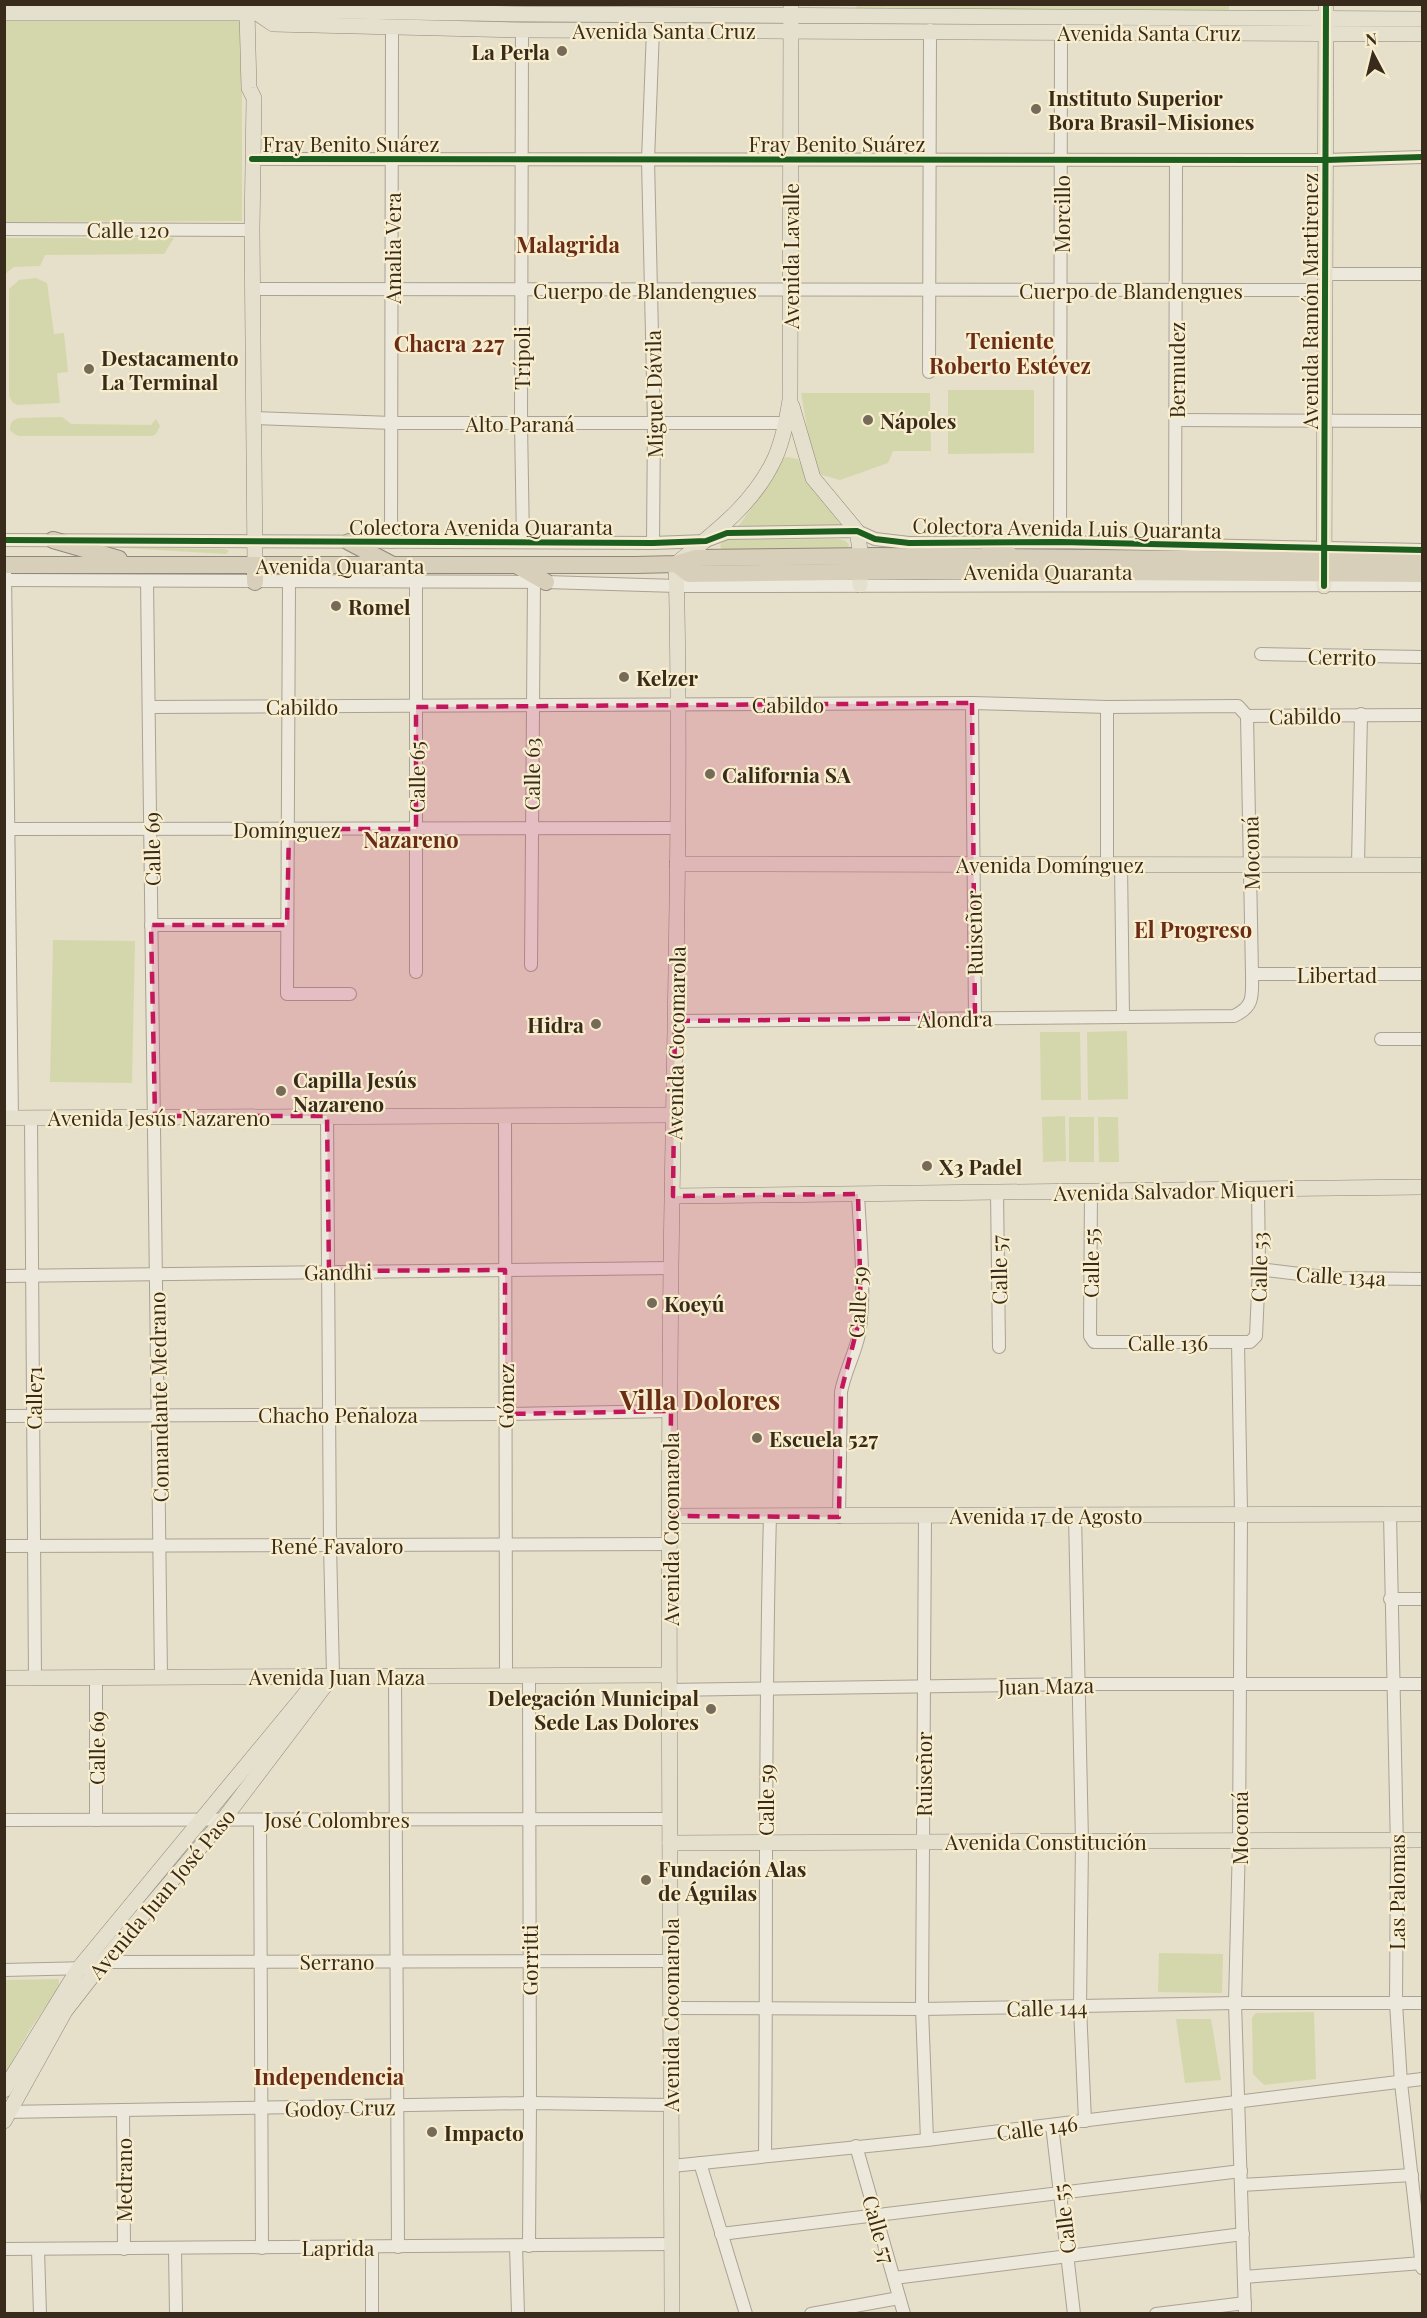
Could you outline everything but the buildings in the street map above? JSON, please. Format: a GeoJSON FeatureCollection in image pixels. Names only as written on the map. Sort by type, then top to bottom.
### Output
{"type":"FeatureCollection","features":[{"type":"Feature","properties":{"kind":"highway"},"geometry":{"type":"LineString","coordinates":[[53,540],[138,565]]}},
{"type":"Feature","properties":{"kind":"highway"},"geometry":{"type":"LineString","coordinates":[[349,542],[392,565]]}},
{"type":"Feature","properties":{"kind":"highway"},"geometry":{"type":"LineString","coordinates":[[986,542],[1013,557]]}},
{"type":"Feature","properties":{"kind":"highway","name":"Avenida Quaranta"},"geometry":{"type":"LineString","coordinates":[[861,571],[1013,557],[1324,567],[1422,574]]}},
{"type":"Feature","properties":{"kind":"highway","name":"Avenida Quaranta"},"geometry":{"type":"LineString","coordinates":[[5,573],[138,565],[255,574],[392,565],[676,564],[696,558],[861,571],[1324,567],[1422,561]]}},
{"type":"Feature","properties":{"kind":"highway"},"geometry":{"type":"LineString","coordinates":[[515,564],[540,582]]}},
{"type":"Feature","properties":{"kind":"main road","name":"Avenida Santa Cruz"},"geometry":{"type":"LineString","coordinates":[[4,12],[253,8],[273,24],[389,14],[653,16],[791,10],[836,17],[1326,19]]}},
{"type":"Feature","properties":{"kind":"main road"},"geometry":{"type":"LineString","coordinates":[[253,8],[249,88],[254,98],[252,289],[255,574]]}},
{"type":"Feature","properties":{"kind":"main road","name":"Avenida Lavalle"},"geometry":{"type":"LineString","coordinates":[[676,564],[740,510],[758,488],[775,458],[786,423],[790,400],[791,10]]}},
{"type":"Feature","properties":{"kind":"main road","name":"Avenida Santa Cruz"},"geometry":{"type":"LineString","coordinates":[[653,16],[791,32],[1061,31],[1326,19]]}},
{"type":"Feature","properties":{"kind":"main road"},"geometry":{"type":"LineString","coordinates":[[1326,19],[1422,20]]}},
{"type":"Feature","properties":{"kind":"main road"},"geometry":{"type":"LineString","coordinates":[[1326,19],[1422,34]]}},
{"type":"Feature","properties":{"kind":"main road","name":"Avenida Ramón Martirenez"},"geometry":{"type":"LineString","coordinates":[[1324,567],[1326,19]]}},
{"type":"Feature","properties":{"kind":"main road","name":"Avenida Lavalle"},"geometry":{"type":"LineString","coordinates":[[790,400],[813,478],[856,531],[861,571]]}},
{"type":"Feature","properties":{"kind":"main road","name":"Avenida Cocomarola"},"geometry":{"type":"LineString","coordinates":[[672,2313],[669,1682],[671,1268],[677,864],[676,564]]}},
{"type":"Feature","properties":{"kind":"main road","name":"Avenida Domínguez"},"geometry":{"type":"LineString","coordinates":[[677,864],[1422,865]]}},
{"type":"Feature","properties":{"kind":"main road","name":"Avenida Jesús Nazareno"},"geometry":{"type":"LineString","coordinates":[[8,1118],[674,1115]]}},
{"type":"Feature","properties":{"kind":"main road","name":"Avenida Salvador Miqueri"},"geometry":{"type":"LineString","coordinates":[[673,1196],[1422,1188]]}},
{"type":"Feature","properties":{"kind":"main road","name":"Avenida 17 de Agosto"},"geometry":{"type":"LineString","coordinates":[[670,1516],[1422,1514]]}},
{"type":"Feature","properties":{"kind":"main road","name":"Avenida Juan Maza"},"geometry":{"type":"LineString","coordinates":[[4,1678],[529,1675],[669,1682]]}},
{"type":"Feature","properties":{"kind":"main road","name":"Avenida Juan José Paso"},"geometry":{"type":"LineString","coordinates":[[6,2115],[65,2012],[103,1962],[223,1820],[327,1676]]}},
{"type":"Feature","properties":{"kind":"main road","name":"Avenida Juan José Paso"},"geometry":{"type":"LineString","coordinates":[[4,2090],[79,1968],[200,1820],[327,1676]]}},
{"type":"Feature","properties":{"kind":"main road","name":"Avenida Constitución"},"geometry":{"type":"LineString","coordinates":[[670,1843],[1422,1840]]}},
{"type":"Feature","properties":{"kind":"street"},"geometry":{"type":"LineString","coordinates":[[836,17],[848,4]]}},
{"type":"Feature","properties":{"kind":"street","name":"Amalia Vera"},"geometry":{"type":"LineString","coordinates":[[389,14],[392,160],[391,542]]}},
{"type":"Feature","properties":{"kind":"street","name":"Trípoli"},"geometry":{"type":"LineString","coordinates":[[523,16],[521,423],[524,542]]}},
{"type":"Feature","properties":{"kind":"street","name":"Miguel Dávila"},"geometry":{"type":"LineString","coordinates":[[653,16],[648,160],[654,423],[653,543]]}},
{"type":"Feature","properties":{"kind":"street"},"geometry":{"type":"LineString","coordinates":[[929,372],[930,30]]}},
{"type":"Feature","properties":{"kind":"street","name":"Morcillo"},"geometry":{"type":"LineString","coordinates":[[1060,542],[1061,31]]}},
{"type":"Feature","properties":{"kind":"street","name":"Fray Benito Suárez"},"geometry":{"type":"LineString","coordinates":[[252,159],[1326,160],[1422,157]]}},
{"type":"Feature","properties":{"kind":"street","name":"Bermudez"},"geometry":{"type":"LineString","coordinates":[[1175,544],[1176,159]]}},
{"type":"Feature","properties":{"kind":"street","name":"Calle 120"},"geometry":{"type":"LineString","coordinates":[[4,229],[252,230]]}},
{"type":"Feature","properties":{"kind":"street"},"geometry":{"type":"LineString","coordinates":[[1325,274],[1422,274]]}},
{"type":"Feature","properties":{"kind":"street","name":"Cuerpo de Blandengues"},"geometry":{"type":"LineString","coordinates":[[252,289],[1325,290]]}},
{"type":"Feature","properties":{"kind":"street","name":"Alto Paraná"},"geometry":{"type":"LineString","coordinates":[[254,418],[392,423],[786,423]]}},
{"type":"Feature","properties":{"kind":"street"},"geometry":{"type":"LineString","coordinates":[[1176,420],[1422,421]]}},
{"type":"Feature","properties":{"kind":"street","name":"Colectora Avenida Luis Quaranta"},"geometry":{"type":"LineString","coordinates":[[706,541],[727,533],[856,531],[875,539],[909,543],[1175,544],[1422,585]]}},
{"type":"Feature","properties":{"kind":"street"},"geometry":{"type":"LineString","coordinates":[[4,540],[255,541]]}},
{"type":"Feature","properties":{"kind":"street","name":"Colectora Avenida Quaranta"},"geometry":{"type":"LineString","coordinates":[[255,541],[653,543],[706,541]]}},
{"type":"Feature","properties":{"kind":"street","name":"Colectora Avenida Luis Quaranta"},"geometry":{"type":"LineString","coordinates":[[1324,567],[1422,550]]}},
{"type":"Feature","properties":{"kind":"street"},"geometry":{"type":"LineString","coordinates":[[8,1118],[5,573],[147,581],[255,574],[289,582],[540,582],[676,586],[861,571]]}},
{"type":"Feature","properties":{"kind":"street","name":"Calle 69"},"geometry":{"type":"LineString","coordinates":[[147,581],[155,1116]]}},
{"type":"Feature","properties":{"kind":"street"},"geometry":{"type":"LineString","coordinates":[[289,582],[287,994],[350,994]]}},
{"type":"Feature","properties":{"kind":"street","name":"Calle 65"},"geometry":{"type":"LineString","coordinates":[[416,582],[416,972]]}},
{"type":"Feature","properties":{"kind":"street","name":"Calle 63"},"geometry":{"type":"LineString","coordinates":[[531,965],[532,705],[540,582]]}},
{"type":"Feature","properties":{"kind":"street","name":"Cerrito"},"geometry":{"type":"LineString","coordinates":[[1261,654],[1422,657]]}},
{"type":"Feature","properties":{"kind":"street","name":"Cabildo"},"geometry":{"type":"LineString","coordinates":[[149,707],[972,703],[1107,707],[1238,706],[1247,716],[1422,715]]}},
{"type":"Feature","properties":{"kind":"street","name":"Ruiseñor"},"geometry":{"type":"LineString","coordinates":[[972,703],[975,1018]]}},
{"type":"Feature","properties":{"kind":"street"},"geometry":{"type":"LineString","coordinates":[[1107,707],[1123,1016]]}},
{"type":"Feature","properties":{"kind":"street"},"geometry":{"type":"LineString","coordinates":[[1358,865],[1361,714]]}},
{"type":"Feature","properties":{"kind":"street","name":"Moconá"},"geometry":{"type":"LineString","coordinates":[[1234,1016],[1246,1010],[1252,1000],[1247,716]]}},
{"type":"Feature","properties":{"kind":"street","name":"Domínguez"},"geometry":{"type":"LineString","coordinates":[[6,829],[677,828]]}},
{"type":"Feature","properties":{"kind":"street"},"geometry":{"type":"LineString","coordinates":[[152,925],[287,925]]}},
{"type":"Feature","properties":{"kind":"street","name":"Libertad"},"geometry":{"type":"LineString","coordinates":[[1252,974],[1422,974]]}},
{"type":"Feature","properties":{"kind":"street","name":"Alondra"},"geometry":{"type":"LineString","coordinates":[[675,1021],[1234,1016]]}},
{"type":"Feature","properties":{"kind":"street"},"geometry":{"type":"LineString","coordinates":[[1381,1039],[1422,1039]]}},
{"type":"Feature","properties":{"kind":"street","name":"Comandante Medrano"},"geometry":{"type":"LineString","coordinates":[[155,1116],[161,1677]]}},
{"type":"Feature","properties":{"kind":"street"},"geometry":{"type":"LineString","coordinates":[[327,1116],[330,1413],[327,1676]]}},
{"type":"Feature","properties":{"kind":"street","name":"Gómez"},"geometry":{"type":"LineString","coordinates":[[505,1116],[506,1675]]}},
{"type":"Feature","properties":{"kind":"street","name":"Calle71"},"geometry":{"type":"LineString","coordinates":[[31,1118],[34,1678]]}},
{"type":"Feature","properties":{"kind":"street","name":"Calle 53"},"geometry":{"type":"LineString","coordinates":[[1244,1342],[1256,1336],[1259,1269],[1258,1189]]}},
{"type":"Feature","properties":{"kind":"street","name":"Calle 55"},"geometry":{"type":"LineString","coordinates":[[1090,1336],[1091,1191]]}},
{"type":"Feature","properties":{"kind":"street","name":"Calle 57"},"geometry":{"type":"LineString","coordinates":[[997,1192],[999,1347]]}},
{"type":"Feature","properties":{"kind":"street","name":"Calle 59"},"geometry":{"type":"LineString","coordinates":[[839,1517],[842,1392],[844,1377],[859,1334],[861,1313],[858,1194]]}},
{"type":"Feature","properties":{"kind":"street","name":"Gandhi"},"geometry":{"type":"LineString","coordinates":[[4,1276],[671,1268]]}},
{"type":"Feature","properties":{"kind":"street","name":"Calle 134a"},"geometry":{"type":"LineString","coordinates":[[1259,1269],[1332,1278],[1422,1279]]}},
{"type":"Feature","properties":{"kind":"street","name":"Calle 136"},"geometry":{"type":"LineString","coordinates":[[1090,1336],[1094,1342],[1244,1342]]}},
{"type":"Feature","properties":{"kind":"street","name":"Moconá"},"geometry":{"type":"LineString","coordinates":[[1244,1342],[1239,1842],[1235,2003],[1245,2308]]}},
{"type":"Feature","properties":{"kind":"street","name":"Chacho Peñaloza"},"geometry":{"type":"LineString","coordinates":[[4,1416],[671,1412]]}},
{"type":"Feature","properties":{"kind":"street","name":"Las Palomas"},"geometry":{"type":"LineString","coordinates":[[1390,1514],[1396,1840],[1396,2003],[1401,2083],[1422,2268]]}},
{"type":"Feature","properties":{"kind":"street"},"geometry":{"type":"LineString","coordinates":[[1075,1515],[1082,1842],[1080,2007],[1085,2121]]}},
{"type":"Feature","properties":{"kind":"street","name":"Calle 59"},"geometry":{"type":"LineString","coordinates":[[765,2156],[765,1688],[770,1516]]}},
{"type":"Feature","properties":{"kind":"street","name":"Ruiseñor"},"geometry":{"type":"LineString","coordinates":[[925,1516],[922,2009],[927,2140]]}},
{"type":"Feature","properties":{"kind":"street","name":"René Favaloro"},"geometry":{"type":"LineString","coordinates":[[4,1546],[670,1544]]}},
{"type":"Feature","properties":{"kind":"street"},"geometry":{"type":"LineString","coordinates":[[1390,1599],[1422,1599]]}},
{"type":"Feature","properties":{"kind":"street","name":"Gorritti"},"geometry":{"type":"LineString","coordinates":[[518,2313],[531,2103],[529,1675]]}},
{"type":"Feature","properties":{"kind":"street"},"geometry":{"type":"LineString","coordinates":[[395,1676],[398,2247]]}},
{"type":"Feature","properties":{"kind":"street","name":"Calle 69"},"geometry":{"type":"LineString","coordinates":[[96,1677],[96,1820]]}},
{"type":"Feature","properties":{"kind":"street","name":"Juan Maza"},"geometry":{"type":"LineString","coordinates":[[669,1682],[765,1688],[1239,1683],[1422,1684]]}},
{"type":"Feature","properties":{"kind":"street","name":"José Colombres"},"geometry":{"type":"LineString","coordinates":[[4,1820],[529,1817],[670,1819]]}},
{"type":"Feature","properties":{"kind":"street"},"geometry":{"type":"LineString","coordinates":[[260,1820],[262,2248]]}},
{"type":"Feature","properties":{"kind":"street","name":"Serrano"},"geometry":{"type":"LineString","coordinates":[[4,1970],[89,1968],[103,1962],[670,1961]]}},
{"type":"Feature","properties":{"kind":"street","name":"Calle 144"},"geometry":{"type":"LineString","coordinates":[[671,2008],[922,2009],[1235,2003],[1422,2003]]}},
{"type":"Feature","properties":{"kind":"street","name":"Calle 146"},"geometry":{"type":"LineString","coordinates":[[672,2166],[927,2140],[1422,2079]]}},
{"type":"Feature","properties":{"kind":"street","name":"Godoy Cruz"},"geometry":{"type":"LineString","coordinates":[[6,2115],[123,2110],[531,2103],[670,2104]]}},
{"type":"Feature","properties":{"kind":"street","name":"Medrano"},"geometry":{"type":"LineString","coordinates":[[123,2110],[124,2249]]}},
{"type":"Feature","properties":{"kind":"street","name":"Calle 55"},"geometry":{"type":"LineString","coordinates":[[1052,2125],[1074,2313]]}},
{"type":"Feature","properties":{"kind":"street","name":"Calle 57"},"geometry":{"type":"LineString","coordinates":[[856,2146],[904,2313]]}},
{"type":"Feature","properties":{"kind":"street"},"geometry":{"type":"LineString","coordinates":[[700,2163],[746,2313]]}},
{"type":"Feature","properties":{"kind":"street"},"geometry":{"type":"LineString","coordinates":[[721,2234],[1241,2171]]}},
{"type":"Feature","properties":{"kind":"street"},"geometry":{"type":"LineString","coordinates":[[1241,2185],[1412,2175]]}},
{"type":"Feature","properties":{"kind":"street"},"geometry":{"type":"LineString","coordinates":[[894,2278],[1243,2234]]}},
{"type":"Feature","properties":{"kind":"street","name":"Laprida"},"geometry":{"type":"LineString","coordinates":[[4,2249],[672,2244]]}},
{"type":"Feature","properties":{"kind":"street"},"geometry":{"type":"LineString","coordinates":[[372,2247],[372,2313]]}},
{"type":"Feature","properties":{"kind":"street"},"geometry":{"type":"LineString","coordinates":[[175,2249],[176,2313]]}},
{"type":"Feature","properties":{"kind":"street"},"geometry":{"type":"LineString","coordinates":[[38,2250],[40,2313]]}},
{"type":"Feature","properties":{"kind":"street"},"geometry":{"type":"LineString","coordinates":[[1244,2277],[1422,2263]]}},
{"type":"Feature","properties":{"kind":"street"},"geometry":{"type":"LineString","coordinates":[[820,2313],[899,2298]]}},
{"type":"Feature","properties":{"kind":"street"},"geometry":{"type":"LineString","coordinates":[[1156,2313],[1245,2308]]}},
{"type":"Feature","properties":{"kind":"highlighted area"},"geometry":{"type":"Polygon","coordinates":[[[972,703],[975,1018],[675,1021],[673,1196],[858,1194],[861,1313],[841,1392],[839,1517],[670,1516],[671,1411],[505,1414],[505,1270],[329,1271],[327,1116],[155,1116],[151,925],[287,925],[289,829],[416,829],[416,707],[972,703]]]}},
{"type":"Feature","properties":{"kind":"green space"},"geometry":{"type":"Polygon","coordinates":[[[859,4],[1229,4],[1229,10],[853,11],[859,4]]]}},
{"type":"Feature","properties":{"kind":"green space"},"geometry":{"type":"Polygon","coordinates":[[[4,19],[242,19],[242,221],[5,222],[4,19]]]}},
{"type":"Feature","properties":{"kind":"green space"},"geometry":{"type":"Polygon","coordinates":[[[5,238],[174,238],[164,254],[45,255],[40,266],[14,267],[5,274],[5,238]]]}},
{"type":"Feature","properties":{"kind":"green space"},"geometry":{"type":"Polygon","coordinates":[[[36,278],[47,283],[54,334],[64,333],[68,372],[57,373],[60,403],[17,405],[12,402],[9,395],[9,289],[19,280],[36,278]]]}},
{"type":"Feature","properties":{"kind":"green space"},"geometry":{"type":"Polygon","coordinates":[[[948,390],[1034,390],[1034,453],[948,454],[948,390]]]}},
{"type":"Feature","properties":{"kind":"green space","name":"Nápoles"},"geometry":{"type":"Polygon","coordinates":[[[801,393],[930,393],[931,451],[893,451],[888,463],[840,480],[815,473],[801,393]]]}},
{"type":"Feature","properties":{"kind":"green space"},"geometry":{"type":"Polygon","coordinates":[[[62,417],[71,424],[151,425],[156,419],[160,426],[156,434],[152,436],[19,436],[10,430],[12,422],[19,418],[62,417]]]}},
{"type":"Feature","properties":{"kind":"green space"},"geometry":{"type":"Polygon","coordinates":[[[782,458],[798,459],[815,493],[842,526],[737,528],[770,483],[782,458]]]}},
{"type":"Feature","properties":{"kind":"green space"},"geometry":{"type":"Polygon","coordinates":[[[839,539],[846,541],[849,545],[847,550],[723,551],[720,546],[722,542],[728,540],[839,539]]]}},
{"type":"Feature","properties":{"kind":"green space"},"geometry":{"type":"Polygon","coordinates":[[[107,547],[225,549],[229,551],[226,554],[107,547]]]}},
{"type":"Feature","properties":{"kind":"green space"},"geometry":{"type":"Polygon","coordinates":[[[53,940],[135,941],[132,1083],[50,1082],[53,940]]]}},
{"type":"Feature","properties":{"kind":"green space"},"geometry":{"type":"Polygon","coordinates":[[[1127,1031],[1128,1099],[1088,1100],[1087,1032],[1127,1031]]]}},
{"type":"Feature","properties":{"kind":"green space"},"geometry":{"type":"Polygon","coordinates":[[[1040,1032],[1080,1032],[1081,1100],[1041,1100],[1040,1032]]]}},
{"type":"Feature","properties":{"kind":"green space"},"geometry":{"type":"Polygon","coordinates":[[[1065,1116],[1066,1161],[1043,1162],[1042,1117],[1065,1116]]]}},
{"type":"Feature","properties":{"kind":"green space"},"geometry":{"type":"Polygon","coordinates":[[[1069,1117],[1094,1117],[1094,1162],[1069,1162],[1069,1117]]]}},
{"type":"Feature","properties":{"kind":"green space"},"geometry":{"type":"Polygon","coordinates":[[[1098,1117],[1118,1117],[1119,1162],[1099,1162],[1098,1117]]]}},
{"type":"Feature","properties":{"kind":"green space"},"geometry":{"type":"Polygon","coordinates":[[[1159,1953],[1223,1954],[1222,1993],[1158,1992],[1159,1953]]]}},
{"type":"Feature","properties":{"kind":"green space"},"geometry":{"type":"Polygon","coordinates":[[[59,1979],[59,1987],[29,2031],[5,2074],[5,1980],[59,1979]]]}},
{"type":"Feature","properties":{"kind":"green space"},"geometry":{"type":"Polygon","coordinates":[[[1314,2012],[1316,2079],[1264,2085],[1253,2074],[1252,2018],[1256,2013],[1314,2012]]]}},
{"type":"Feature","properties":{"kind":"green space"},"geometry":{"type":"Polygon","coordinates":[[[1176,2019],[1211,2019],[1221,2080],[1185,2083],[1176,2019]]]}},
{"type":"Feature","properties":{"kind":"cycle path"},"geometry":{"type":"LineString","coordinates":[[1324,586],[1326,4]]}},
{"type":"Feature","properties":{"kind":"cycle path"},"geometry":{"type":"LineString","coordinates":[[252,159],[1326,160],[1422,157]]}},
{"type":"Feature","properties":{"kind":"cycle path"},"geometry":{"type":"LineString","coordinates":[[4,540],[653,543],[706,541],[727,533],[857,531],[875,539],[909,543],[1060,542],[1422,550]]}},
{"type":"Feature","properties":{"kind":"place","name":"La Perla"},"geometry":{"type":"Point","coordinates":[562,51]}},
{"type":"Feature","properties":{"kind":"place","name":"Instituto Superior Bora Brasil-Misiones"},"geometry":{"type":"Point","coordinates":[1036,109]}},
{"type":"Feature","properties":{"kind":"place","name":"Destacamento La Terminal"},"geometry":{"type":"Point","coordinates":[89,369]}},
{"type":"Feature","properties":{"kind":"place","name":"Nápoles"},"geometry":{"type":"Point","coordinates":[868,420]}},
{"type":"Feature","properties":{"kind":"place","name":"Romel"},"geometry":{"type":"Point","coordinates":[336,606]}},
{"type":"Feature","properties":{"kind":"place","name":"Kelzer"},"geometry":{"type":"Point","coordinates":[624,677]}},
{"type":"Feature","properties":{"kind":"place","name":"California SA"},"geometry":{"type":"Point","coordinates":[710,774]}},
{"type":"Feature","properties":{"kind":"place","name":"Hidra"},"geometry":{"type":"Point","coordinates":[596,1024]}},
{"type":"Feature","properties":{"kind":"place","name":"Capilla Jesús Nazareno"},"geometry":{"type":"Point","coordinates":[281,1091]}},
{"type":"Feature","properties":{"kind":"place","name":"X3 Padel"},"geometry":{"type":"Point","coordinates":[927,1166]}},
{"type":"Feature","properties":{"kind":"place","name":"Koeyú"},"geometry":{"type":"Point","coordinates":[652,1303]}},
{"type":"Feature","properties":{"kind":"place","name":"Escuela 527"},"geometry":{"type":"Point","coordinates":[757,1438]}},
{"type":"Feature","properties":{"kind":"place","name":"Delegación Municipal Sede Las Dolores"},"geometry":{"type":"Point","coordinates":[711,1709]}},
{"type":"Feature","properties":{"kind":"place","name":"Fundación Alas de Águilas"},"geometry":{"type":"Point","coordinates":[646,1880]}},
{"type":"Feature","properties":{"kind":"place","name":"Impacto"},"geometry":{"type":"Point","coordinates":[432,2132]}},
{"type":"Feature","properties":{"kind":"district","name":"Malagrida"},"geometry":{"type":"Point","coordinates":[568,244]}},
{"type":"Feature","properties":{"kind":"district","name":"Chacra 227"},"geometry":{"type":"Point","coordinates":[449,343]}},
{"type":"Feature","properties":{"kind":"district","name":"Teniente Roberto Estévez"},"geometry":{"type":"Point","coordinates":[1010,352]}},
{"type":"Feature","properties":{"kind":"district","name":"Nazareno"},"geometry":{"type":"Point","coordinates":[411,839]}},
{"type":"Feature","properties":{"kind":"district","name":"El Progreso"},"geometry":{"type":"Point","coordinates":[1193,929]}},
{"type":"Feature","properties":{"kind":"district","name":"Villa Dolores"},"geometry":{"type":"Point","coordinates":[700,1399]}},
{"type":"Feature","properties":{"kind":"district","name":"Independencia"},"geometry":{"type":"Point","coordinates":[329,2076]}}]}
